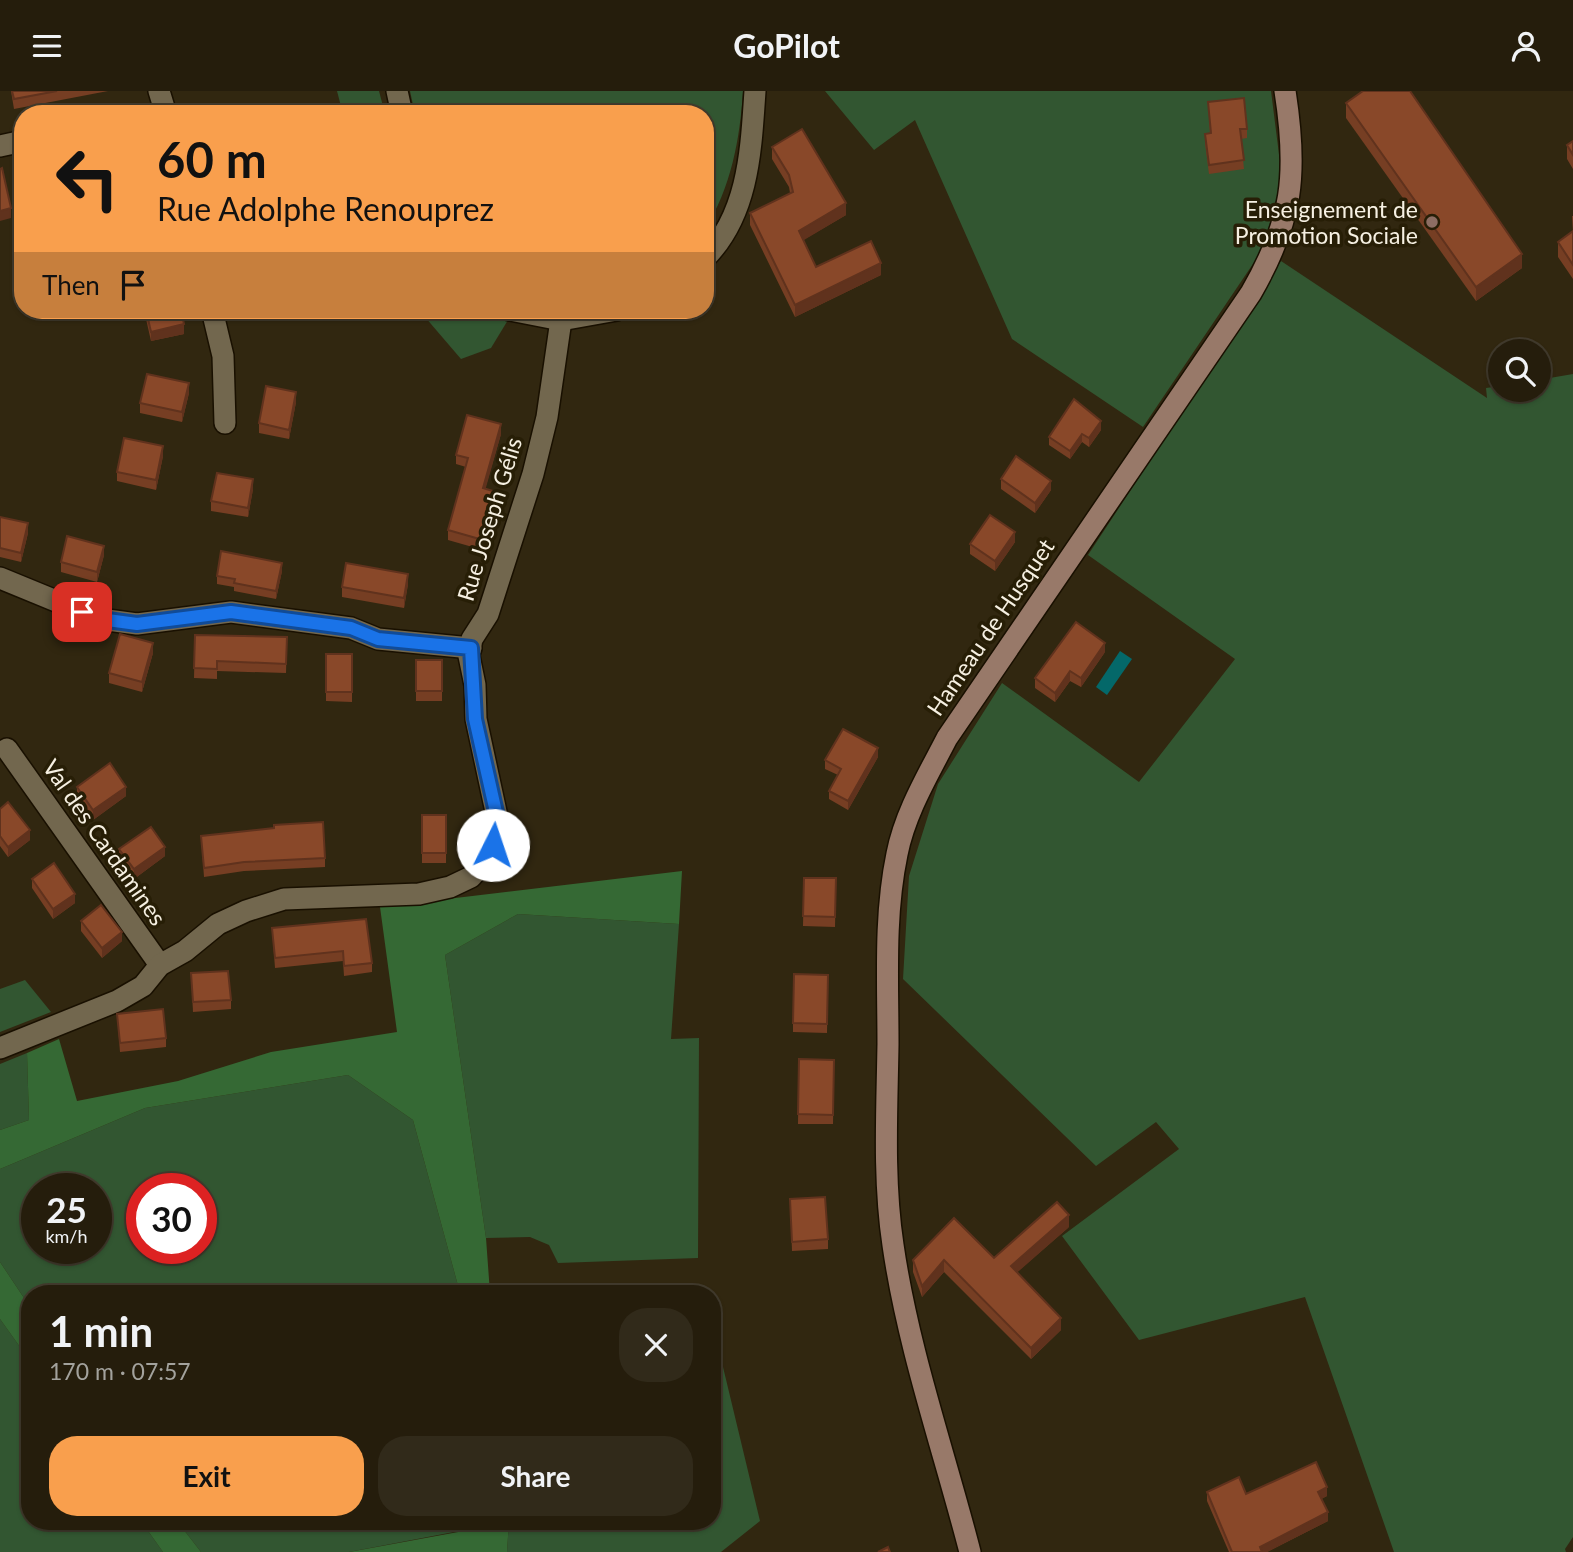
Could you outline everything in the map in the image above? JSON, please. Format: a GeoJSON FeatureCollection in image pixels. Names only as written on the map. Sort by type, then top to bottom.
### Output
{"type":"FeatureCollection","features":[{"type":"Feature","properties":{"kind":"street"},"geometry":{"type":"LineString","coordinates":[[714,249],[740,202],[750,159],[755,91]]}},
{"type":"Feature","properties":{"kind":"street","name":"Hameau de Husquet"},"geometry":{"type":"LineString","coordinates":[[970,1552],[912,1335],[893,1245],[889,1201],[888,983],[890,906],[897,852],[916,797],[947,738],[1251,293],[1273,256],[1287,213],[1292,180],[1292,147],[1285,91]]}},
{"type":"Feature","properties":{"kind":"street"},"geometry":{"type":"LineString","coordinates":[[214,319],[223,356],[225,423]]}},
{"type":"Feature","properties":{"kind":"street"},"geometry":{"type":"LineString","coordinates":[[556,319],[567,319]]}},
{"type":"Feature","properties":{"kind":"street","name":"Rue Joseph Gélis"},"geometry":{"type":"LineString","coordinates":[[0,1048],[117,1001],[143,986],[160,965],[185,951],[218,924],[284,899],[419,894],[450,887],[471,877],[493,845],[498,821],[475,719],[472,639],[488,614],[533,474],[547,417],[561,320]]}},
{"type":"Feature","properties":{"kind":"street"},"geometry":{"type":"LineString","coordinates":[[0,578],[100,619],[137,624],[231,612],[351,628],[378,639],[471,648]]}},
{"type":"Feature","properties":{"kind":"street","name":"Val des Cardamines"},"geometry":{"type":"LineString","coordinates":[[7,749],[160,965]]}},
{"type":"Feature","properties":{"kind":"green space"},"geometry":{"type":"Polygon","coordinates":[[[337,91],[379,91],[383,105],[341,105],[337,91]]]}},
{"type":"Feature","properties":{"kind":"green space"},"geometry":{"type":"Polygon","coordinates":[[[410,91],[743,91],[733,163],[714,213],[714,105],[413,105],[410,91]]]}},
{"type":"Feature","properties":{"kind":"green space"},"geometry":{"type":"Polygon","coordinates":[[[825,91],[1271,91],[1282,178],[1263,249],[1143,427],[1012,339],[915,120],[874,150],[825,91]]]}},
{"type":"Feature","properties":{"kind":"green space"},"geometry":{"type":"Polygon","coordinates":[[[1281,261],[1487,398],[1488,388],[1488,402],[1551,402],[1551,378],[1573,374],[1573,1537],[1565,1549],[1566,1552],[1394,1552],[1305,1297],[1139,1340],[1062,1236],[1179,1149],[1156,1122],[1096,1166],[903,979],[909,876],[938,784],[1002,683],[1139,782],[1235,659],[1088,555],[1281,261]]]}},
{"type":"Feature","properties":{"kind":"green space"},"geometry":{"type":"Polygon","coordinates":[[[427,319],[508,320],[491,348],[461,359],[427,319]]]}},
{"type":"Feature","properties":{"kind":"green space"},"geometry":{"type":"Polygon","coordinates":[[[682,871],[679,924],[518,914],[445,955],[486,1238],[489,1285],[458,1285],[413,1120],[348,1075],[145,1108],[0,1169],[0,1130],[29,1120],[27,1053],[59,1039],[77,1101],[178,1081],[271,1052],[397,1032],[380,907],[682,871]]]}},
{"type":"Feature","properties":{"kind":"green space"},"geometry":{"type":"Polygon","coordinates":[[[518,914],[679,924],[671,1039],[699,1038],[698,1258],[558,1263],[549,1245],[530,1237],[486,1238],[445,955],[518,914]]]}},
{"type":"Feature","properties":{"kind":"green space"},"geometry":{"type":"Polygon","coordinates":[[[25,980],[51,1012],[0,1032],[0,989],[25,980]]]}},
{"type":"Feature","properties":{"kind":"green space"},"geometry":{"type":"Polygon","coordinates":[[[27,1053],[29,1120],[0,1130],[0,1064],[27,1053]]]}},
{"type":"Feature","properties":{"kind":"green space"},"geometry":{"type":"Polygon","coordinates":[[[348,1075],[413,1120],[458,1285],[21,1285],[21,1294],[0,1262],[0,1169],[145,1108],[348,1075]]]}},
{"type":"Feature","properties":{"kind":"green space"},"geometry":{"type":"Polygon","coordinates":[[[0,1262],[21,1294],[21,1348],[0,1319],[0,1262]]]}},
{"type":"Feature","properties":{"kind":"green space"},"geometry":{"type":"Polygon","coordinates":[[[0,1319],[21,1348],[21,1530],[147,1530],[163,1552],[0,1552],[0,1319]]]}},
{"type":"Feature","properties":{"kind":"green space"},"geometry":{"type":"Polygon","coordinates":[[[721,1359],[760,1521],[721,1552],[507,1552],[508,1530],[721,1530],[721,1359]]]}},
{"type":"Feature","properties":{"kind":"green space"},"geometry":{"type":"Polygon","coordinates":[[[147,1530],[184,1530],[201,1552],[163,1552],[147,1530]]]}},
{"type":"Feature","properties":{"kind":"green space"},"geometry":{"type":"Polygon","coordinates":[[[184,1530],[464,1530],[349,1552],[201,1552],[184,1530]]]}},
{"type":"Feature","properties":{"kind":"green space"},"geometry":{"type":"Polygon","coordinates":[[[469,1530],[508,1530],[507,1552],[349,1552],[469,1530]]]}},
{"type":"Feature","properties":{"kind":"water"},"geometry":{"type":"Polygon","coordinates":[[[1120,651],[1132,659],[1107,695],[1096,687],[1120,651]]]}},
{"type":"Feature","properties":{"kind":"building"},"geometry":{"type":"Polygon","coordinates":[[[12,91],[57,91],[14,99],[12,91]]]}},
{"type":"Feature","properties":{"kind":"building"},"geometry":{"type":"Polygon","coordinates":[[[1363,91],[1410,91],[1522,254],[1476,287],[1346,103],[1363,91]]]}},
{"type":"Feature","properties":{"kind":"building"},"geometry":{"type":"Polygon","coordinates":[[[1244,98],[1247,129],[1240,129],[1244,160],[1209,165],[1205,134],[1211,133],[1208,102],[1244,98]]]}},
{"type":"Feature","properties":{"kind":"building"},"geometry":{"type":"Polygon","coordinates":[[[802,129],[846,203],[799,231],[816,267],[871,241],[881,263],[795,305],[750,213],[793,192],[789,175],[772,147],[802,129]]]}},
{"type":"Feature","properties":{"kind":"building"},"geometry":{"type":"Polygon","coordinates":[[[1573,141],[1573,155],[1567,145],[1573,141]]]}},
{"type":"Feature","properties":{"kind":"building"},"geometry":{"type":"Polygon","coordinates":[[[2,168],[11,208],[0,211],[0,169],[2,168]]]}},
{"type":"Feature","properties":{"kind":"building"},"geometry":{"type":"Polygon","coordinates":[[[1573,231],[1573,265],[1558,242],[1573,231]]]}},
{"type":"Feature","properties":{"kind":"building"},"geometry":{"type":"Polygon","coordinates":[[[148,319],[183,319],[184,324],[151,332],[148,319]]]}},
{"type":"Feature","properties":{"kind":"building"},"geometry":{"type":"Polygon","coordinates":[[[147,374],[189,383],[182,412],[140,403],[147,374]]]}},
{"type":"Feature","properties":{"kind":"building"},"geometry":{"type":"Polygon","coordinates":[[[266,386],[296,392],[289,430],[259,423],[266,386]]]}},
{"type":"Feature","properties":{"kind":"building"},"geometry":{"type":"Polygon","coordinates":[[[1074,399],[1101,421],[1089,438],[1082,434],[1070,451],[1049,437],[1074,399]]]}},
{"type":"Feature","properties":{"kind":"building"},"geometry":{"type":"Polygon","coordinates":[[[467,415],[501,424],[483,488],[496,492],[483,540],[448,530],[468,458],[456,455],[467,415]]]}},
{"type":"Feature","properties":{"kind":"building"},"geometry":{"type":"Polygon","coordinates":[[[124,438],[163,446],[156,480],[117,472],[124,438]]]}},
{"type":"Feature","properties":{"kind":"building"},"geometry":{"type":"Polygon","coordinates":[[[1016,456],[1051,481],[1035,503],[1001,479],[1016,456]]]}},
{"type":"Feature","properties":{"kind":"building"},"geometry":{"type":"Polygon","coordinates":[[[217,473],[253,479],[248,508],[211,501],[217,473]]]}},
{"type":"Feature","properties":{"kind":"building"},"geometry":{"type":"Polygon","coordinates":[[[990,515],[1015,532],[995,561],[970,544],[990,515]]]}},
{"type":"Feature","properties":{"kind":"building"},"geometry":{"type":"Polygon","coordinates":[[[0,517],[28,523],[21,553],[0,548],[0,517]]]}},
{"type":"Feature","properties":{"kind":"building"},"geometry":{"type":"Polygon","coordinates":[[[67,536],[104,546],[97,572],[61,562],[67,536]]]}},
{"type":"Feature","properties":{"kind":"building"},"geometry":{"type":"Polygon","coordinates":[[[221,551],[282,563],[276,591],[234,583],[235,579],[217,576],[221,551]]]}},
{"type":"Feature","properties":{"kind":"building"},"geometry":{"type":"Polygon","coordinates":[[[346,563],[408,574],[404,598],[342,587],[346,563]]]}},
{"type":"Feature","properties":{"kind":"building"},"geometry":{"type":"Polygon","coordinates":[[[1076,622],[1105,643],[1081,678],[1070,671],[1055,693],[1035,678],[1076,622]]]}},
{"type":"Feature","properties":{"kind":"building"},"geometry":{"type":"Polygon","coordinates":[[[120,634],[153,643],[142,682],[109,673],[120,634]]]}},
{"type":"Feature","properties":{"kind":"building"},"geometry":{"type":"Polygon","coordinates":[[[195,635],[287,637],[286,664],[217,661],[217,669],[194,668],[195,635]]]}},
{"type":"Feature","properties":{"kind":"building"},"geometry":{"type":"Polygon","coordinates":[[[326,654],[352,654],[352,692],[326,692],[326,654]]]}},
{"type":"Feature","properties":{"kind":"building"},"geometry":{"type":"Polygon","coordinates":[[[416,660],[442,660],[442,691],[416,691],[416,660]]]}},
{"type":"Feature","properties":{"kind":"building"},"geometry":{"type":"Polygon","coordinates":[[[843,729],[878,748],[848,801],[829,791],[841,769],[825,760],[843,729]]]}},
{"type":"Feature","properties":{"kind":"building"},"geometry":{"type":"Polygon","coordinates":[[[110,763],[126,787],[93,810],[77,787],[110,763]]]}},
{"type":"Feature","properties":{"kind":"building"},"geometry":{"type":"Polygon","coordinates":[[[8,802],[30,830],[8,847],[0,836],[0,809],[8,802]]]}},
{"type":"Feature","properties":{"kind":"building"},"geometry":{"type":"Polygon","coordinates":[[[422,815],[446,815],[446,853],[422,853],[422,815]]]}},
{"type":"Feature","properties":{"kind":"building"},"geometry":{"type":"Polygon","coordinates":[[[323,822],[325,858],[244,862],[204,868],[201,836],[274,828],[274,825],[323,822]]]}},
{"type":"Feature","properties":{"kind":"building"},"geometry":{"type":"Polygon","coordinates":[[[151,827],[165,847],[134,869],[119,849],[151,827]]]}},
{"type":"Feature","properties":{"kind":"building"},"geometry":{"type":"Polygon","coordinates":[[[54,863],[75,894],[53,909],[32,879],[54,863]]]}},
{"type":"Feature","properties":{"kind":"building"},"geometry":{"type":"Polygon","coordinates":[[[804,878],[836,878],[835,917],[803,916],[804,878]]]}},
{"type":"Feature","properties":{"kind":"building"},"geometry":{"type":"Polygon","coordinates":[[[101,905],[122,932],[102,948],[81,921],[101,905]]]}},
{"type":"Feature","properties":{"kind":"building"},"geometry":{"type":"Polygon","coordinates":[[[366,919],[372,963],[344,966],[343,951],[275,958],[272,928],[366,919]]]}},
{"type":"Feature","properties":{"kind":"building"},"geometry":{"type":"Polygon","coordinates":[[[228,971],[231,1000],[193,1002],[191,973],[228,971]]]}},
{"type":"Feature","properties":{"kind":"building"},"geometry":{"type":"Polygon","coordinates":[[[794,974],[828,975],[827,1024],[793,1023],[794,974]]]}},
{"type":"Feature","properties":{"kind":"building"},"geometry":{"type":"Polygon","coordinates":[[[163,1009],[166,1038],[120,1043],[117,1014],[163,1009]]]}},
{"type":"Feature","properties":{"kind":"building"},"geometry":{"type":"Polygon","coordinates":[[[799,1059],[834,1060],[833,1115],[798,1114],[799,1059]]]}},
{"type":"Feature","properties":{"kind":"building"},"geometry":{"type":"Polygon","coordinates":[[[825,1197],[828,1239],[792,1242],[790,1199],[825,1197]]]}},
{"type":"Feature","properties":{"kind":"building"},"geometry":{"type":"Polygon","coordinates":[[[1057,1202],[1069,1215],[1011,1266],[1061,1318],[1031,1348],[944,1260],[922,1286],[913,1260],[954,1218],[994,1258],[1057,1202]]]}},
{"type":"Feature","properties":{"kind":"building"},"geometry":{"type":"Polygon","coordinates":[[[1316,1462],[1327,1487],[1318,1492],[1328,1512],[1260,1547],[1262,1552],[1232,1552],[1207,1492],[1239,1477],[1246,1494],[1316,1462]]]}},
{"type":"Feature","properties":{"kind":"place","name":"Enseignement de Promotion Sociale"},"geometry":{"type":"Point","coordinates":[1432,222]}},
{"type":"Feature","properties":{"kind":"route"},"geometry":{"type":"LineString","coordinates":[[82,612],[100,619],[137,624],[231,612],[351,628],[378,639],[471,648],[469,656],[475,685],[475,719],[498,821],[493,845]]}}]}
